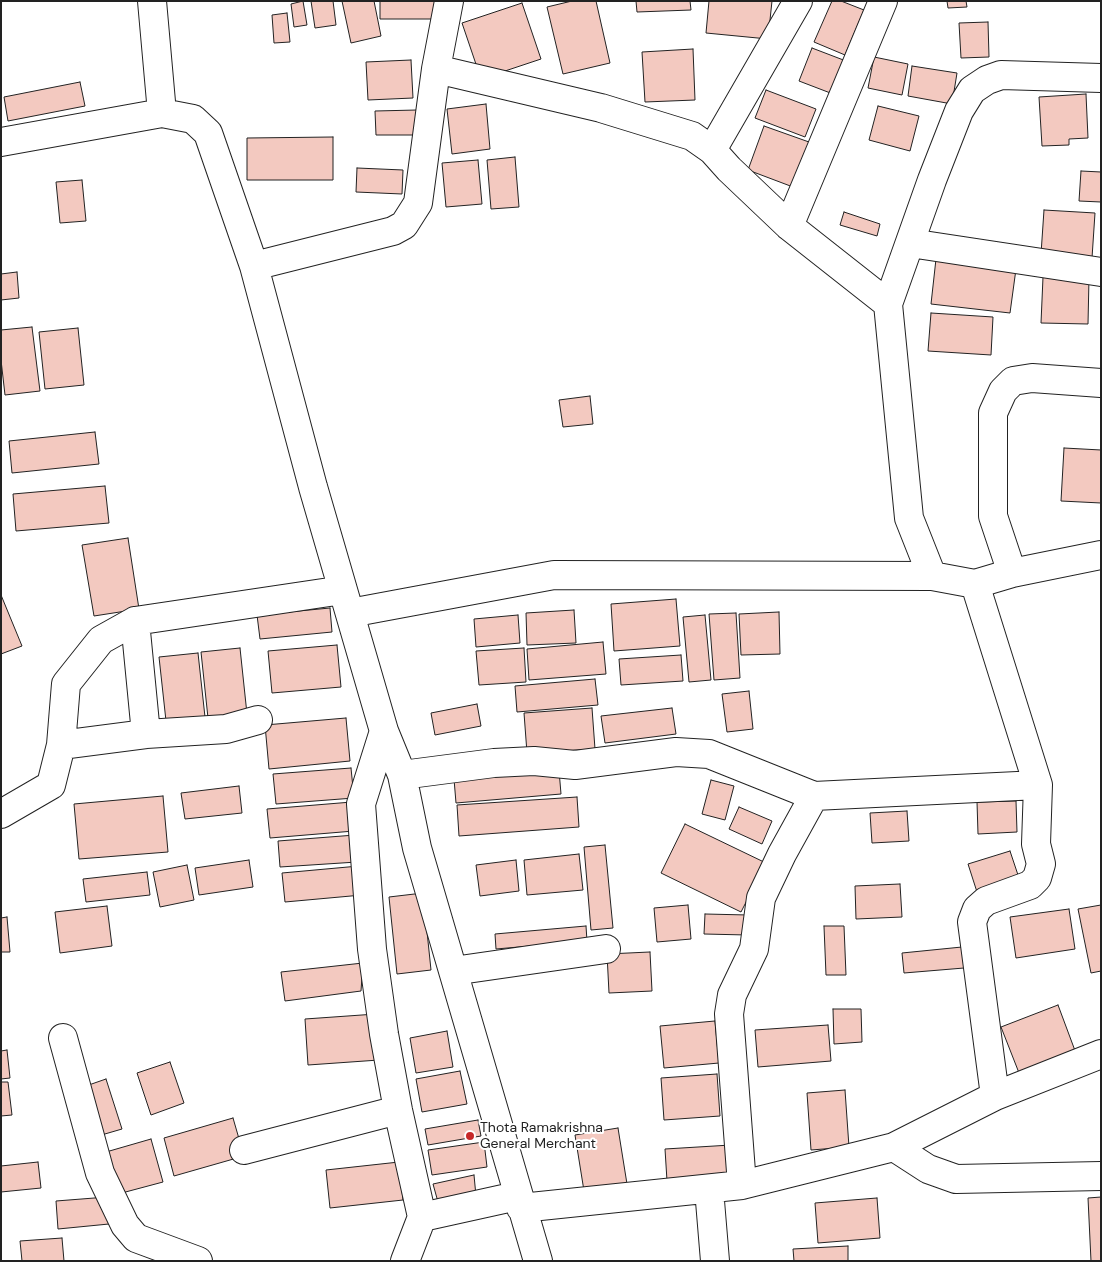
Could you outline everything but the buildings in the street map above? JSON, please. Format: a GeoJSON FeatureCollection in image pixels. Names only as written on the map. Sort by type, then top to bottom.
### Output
{"type":"FeatureCollection","features":[{"type":"Feature","properties":{"kind":"street"},"geometry":{"type":"LineString","coordinates":[[152,1],[162,113]]}},
{"type":"Feature","properties":{"kind":"street"},"geometry":{"type":"LineString","coordinates":[[254,266],[393,231],[404,225],[418,203],[436,69],[449,1]]}},
{"type":"Feature","properties":{"kind":"street"},"geometry":{"type":"LineString","coordinates":[[712,150],[798,1]]}},
{"type":"Feature","properties":{"kind":"street"},"geometry":{"type":"LineString","coordinates":[[789,226],[883,1]]}},
{"type":"Feature","properties":{"kind":"street"},"geometry":{"type":"LineString","coordinates":[[436,69],[602,108],[692,136],[712,150],[789,226],[888,304]]}},
{"type":"Feature","properties":{"kind":"street"},"geometry":{"type":"LineString","coordinates":[[932,576],[909,518],[888,304],[959,111],[972,90],[987,80],[1001,75],[1101,78]]}},
{"type":"Feature","properties":{"kind":"street"},"geometry":{"type":"LineString","coordinates":[[1,142],[162,113],[194,119],[208,133],[254,266],[346,602],[384,731],[402,775],[418,848],[538,1261]]}},
{"type":"Feature","properties":{"kind":"street"},"geometry":{"type":"LineString","coordinates":[[910,243],[1101,272]]}},
{"type":"Feature","properties":{"kind":"street"},"geometry":{"type":"LineString","coordinates":[[1012,573],[993,516],[993,413],[1003,391],[1013,381],[1032,378],[1101,383]]}},
{"type":"Feature","properties":{"kind":"street"},"geometry":{"type":"LineString","coordinates":[[1,814],[51,786],[61,745],[66,684],[101,640],[135,621],[346,602],[554,575],[932,576],[975,584],[1012,573],[1101,555]]}},
{"type":"Feature","properties":{"kind":"street"},"geometry":{"type":"LineString","coordinates":[[975,584],[1038,785],[1036,844],[1041,864],[1037,878],[1030,886],[986,901],[977,909],[972,922],[995,1096]]}},
{"type":"Feature","properties":{"kind":"street"},"geometry":{"type":"LineString","coordinates":[[135,621],[146,734]]}},
{"type":"Feature","properties":{"kind":"street"},"geometry":{"type":"LineString","coordinates":[[61,745],[146,734],[226,729],[258,720]]}},
{"type":"Feature","properties":{"kind":"street"},"geometry":{"type":"LineString","coordinates":[[384,731],[361,804],[372,949],[398,1110],[422,1217],[404,1261]]}},
{"type":"Feature","properties":{"kind":"street"},"geometry":{"type":"LineString","coordinates":[[402,775],[494,763],[534,761],[575,765],[676,752],[708,754],[814,796],[1038,785]]}},
{"type":"Feature","properties":{"kind":"street"},"geometry":{"type":"LineString","coordinates":[[742,1185],[729,1014],[732,995],[754,949],[761,898],[782,854],[814,796]]}},
{"type":"Feature","properties":{"kind":"street"},"geometry":{"type":"LineString","coordinates":[[453,970],[606,949]]}},
{"type":"Feature","properties":{"kind":"street"},"geometry":{"type":"LineString","coordinates":[[63,1038],[100,1173],[125,1225],[136,1238],[198,1261]]}},
{"type":"Feature","properties":{"kind":"street"},"geometry":{"type":"LineString","coordinates":[[422,1217],[520,1202],[742,1185],[894,1147],[995,1096],[1101,1054]]}},
{"type":"Feature","properties":{"kind":"street"},"geometry":{"type":"LineString","coordinates":[[244,1150],[398,1110]]}},
{"type":"Feature","properties":{"kind":"street"},"geometry":{"type":"LineString","coordinates":[[894,1147],[928,1169],[956,1179],[1101,1176]]}},
{"type":"Feature","properties":{"kind":"street"},"geometry":{"type":"LineString","coordinates":[[709,1189],[715,1261]]}},
{"type":"Feature","properties":{"kind":"place","name":"Thota Ramakrishna General Merchant"},"geometry":{"type":"Point","coordinates":[470,1136]}}]}
